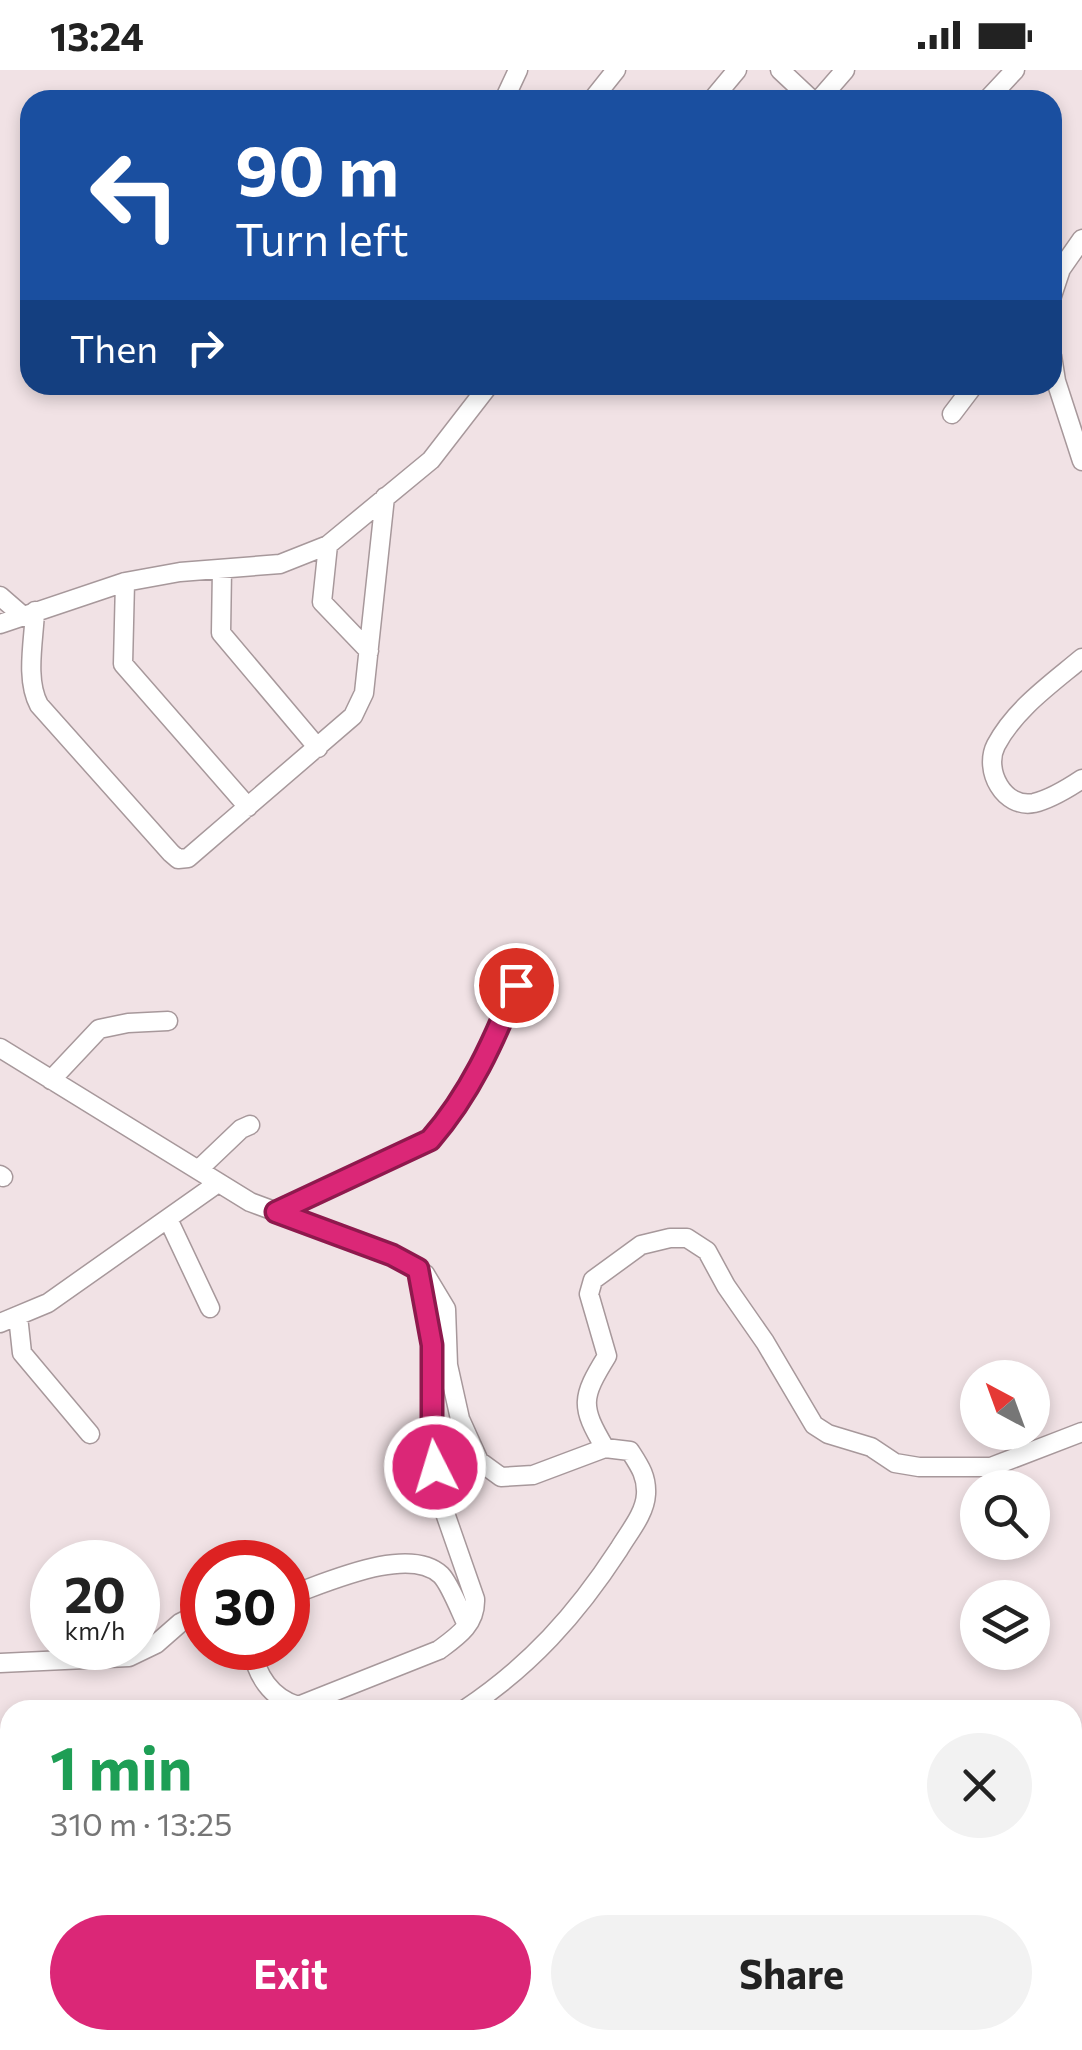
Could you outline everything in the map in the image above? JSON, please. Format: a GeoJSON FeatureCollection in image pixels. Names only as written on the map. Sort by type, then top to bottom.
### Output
{"type":"FeatureCollection","features":[{"type":"Feature","properties":{"kind":"street"},"geometry":{"type":"LineString","coordinates":[[600,90],[616,70]]}},
{"type":"Feature","properties":{"kind":"street"},"geometry":{"type":"LineString","coordinates":[[720,90],[736,70]]}},
{"type":"Feature","properties":{"kind":"street"},"geometry":{"type":"LineString","coordinates":[[780,70],[799,90]]}},
{"type":"Feature","properties":{"kind":"street"},"geometry":{"type":"LineString","coordinates":[[818,90],[845,70]]}},
{"type":"Feature","properties":{"kind":"street"},"geometry":{"type":"LineString","coordinates":[[996,90],[1015,70]]}},
{"type":"Feature","properties":{"kind":"street"},"geometry":{"type":"LineString","coordinates":[[1062,268],[1082,239]]}},
{"type":"Feature","properties":{"kind":"street"},"geometry":{"type":"LineString","coordinates":[[0,624],[125,582],[280,564],[328,545],[431,460],[481,395]]}},
{"type":"Feature","properties":{"kind":"street"},"geometry":{"type":"LineString","coordinates":[[952,414],[966,395]]}},
{"type":"Feature","properties":{"kind":"street"},"geometry":{"type":"LineString","coordinates":[[1060,395],[1082,462]]}},
{"type":"Feature","properties":{"kind":"street"},"geometry":{"type":"LineString","coordinates":[[30,614],[33,694],[171,853],[178,859],[188,858],[318,748],[359,706],[369,651],[384,497]]}},
{"type":"Feature","properties":{"kind":"street"},"geometry":{"type":"LineString","coordinates":[[328,545],[322,602],[369,651]]}},
{"type":"Feature","properties":{"kind":"street"},"geometry":{"type":"LineString","coordinates":[[222,569],[221,634],[318,748]]}},
{"type":"Feature","properties":{"kind":"street"},"geometry":{"type":"LineString","coordinates":[[125,582],[123,664],[248,807]]}},
{"type":"Feature","properties":{"kind":"street"},"geometry":{"type":"LineString","coordinates":[[0,596],[30,614]]}},
{"type":"Feature","properties":{"kind":"street"},"geometry":{"type":"LineString","coordinates":[[1082,658],[1011,720],[992,750],[992,771],[1002,793],[1023,804],[1064,792],[1082,779]]}},
{"type":"Feature","properties":{"kind":"street"},"geometry":{"type":"LineString","coordinates":[[276,1212],[430,1140],[487,1056],[516,985]]}},
{"type":"Feature","properties":{"kind":"street"},"geometry":{"type":"LineString","coordinates":[[51,1080],[99,1030],[128,1023],[168,1021]]}},
{"type":"Feature","properties":{"kind":"street"},"geometry":{"type":"LineString","coordinates":[[0,1048],[250,1202],[392,1255],[425,1274],[446,1309],[448,1365],[460,1419],[479,1460],[502,1477],[533,1475],[606,1448],[630,1451],[644,1473],[646,1497],[638,1519],[590,1594],[545,1647],[477,1700]]}},
{"type":"Feature","properties":{"kind":"street"},"geometry":{"type":"LineString","coordinates":[[198,1170],[250,1126]]}},
{"type":"Feature","properties":{"kind":"street"},"geometry":{"type":"LineString","coordinates":[[90,1434],[22,1352],[9,1320],[48,1303],[218,1182]]}},
{"type":"Feature","properties":{"kind":"street"},"geometry":{"type":"LineString","coordinates":[[168,1219],[210,1308]]}},
{"type":"Feature","properties":{"kind":"street"},"geometry":{"type":"LineString","coordinates":[[606,1448],[584,1406],[588,1386],[607,1356],[589,1294],[593,1280],[641,1245],[670,1238],[687,1238],[707,1251],[814,1425],[828,1434],[870,1448],[894,1463],[991,1467],[1082,1432]]}},
{"type":"Feature","properties":{"kind":"street"},"geometry":{"type":"LineString","coordinates":[[313,1700],[439,1650],[460,1635],[475,1614],[475,1599],[438,1493],[432,1440],[432,1345],[418,1269]]}},
{"type":"Feature","properties":{"kind":"street"},"geometry":{"type":"LineString","coordinates":[[310,1589],[389,1563],[421,1566],[441,1575],[467,1625]]}},
{"type":"Feature","properties":{"kind":"street"},"geometry":{"type":"LineString","coordinates":[[0,1663],[129,1657],[156,1644],[180,1622]]}},
{"type":"Feature","properties":{"kind":"street"},"geometry":{"type":"LineString","coordinates":[[256,1670],[280,1700]]}},
{"type":"Feature","properties":{"kind":"route"},"geometry":{"type":"LineString","coordinates":[[435,1467],[430,1397],[432,1345],[418,1269],[392,1255],[276,1212],[430,1140],[487,1056],[516,985]]}}]}
